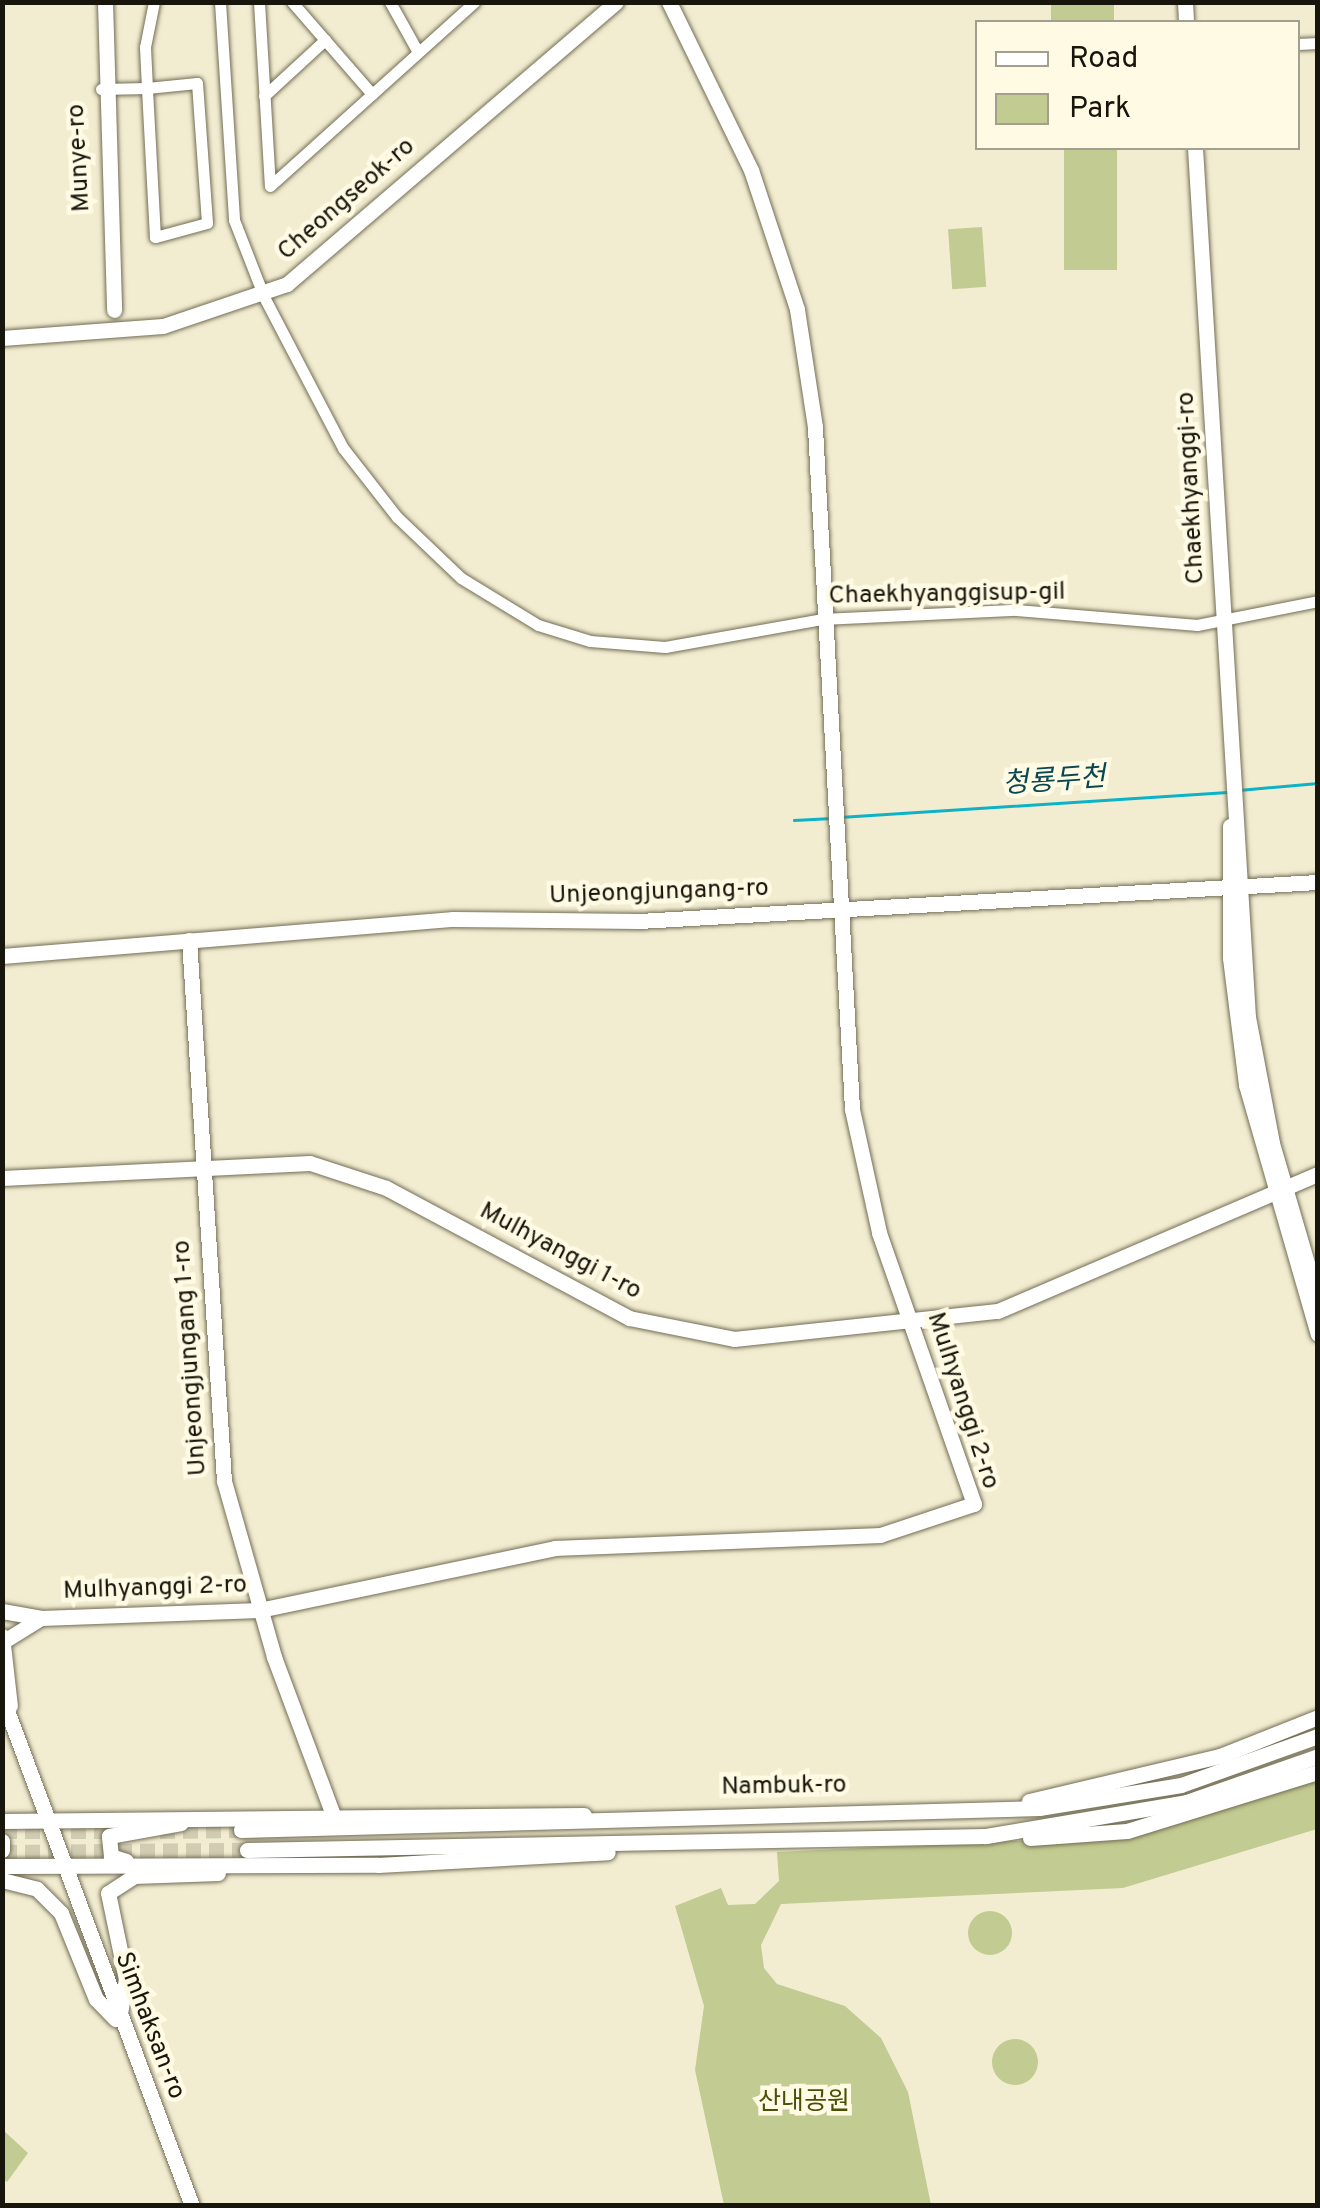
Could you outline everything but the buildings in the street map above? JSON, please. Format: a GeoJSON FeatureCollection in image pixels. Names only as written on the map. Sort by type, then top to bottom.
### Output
{"type":"FeatureCollection","features":[{"type":"Feature","properties":{"kind":"street","name":"Munye-ro"},"geometry":{"type":"LineString","coordinates":[[105,2],[102,88],[114,310]]}},
{"type":"Feature","properties":{"kind":"street"},"geometry":{"type":"LineString","coordinates":[[102,88],[147,88],[197,83],[207,224],[155,237],[147,88],[154,2]]}},
{"type":"Feature","properties":{"kind":"street","name":"Chaekhyanggisup-gil"},"geometry":{"type":"LineString","coordinates":[[220,2],[234,220],[264,296],[343,448],[398,517],[461,578],[538,625],[590,642],[665,647],[822,619],[1016,610],[1224,621],[1318,602]]}},
{"type":"Feature","properties":{"kind":"street"},"geometry":{"type":"LineString","coordinates":[[259,2],[270,186],[466,5]]}},
{"type":"Feature","properties":{"kind":"street"},"geometry":{"type":"LineString","coordinates":[[292,2],[372,94]]}},
{"type":"Feature","properties":{"kind":"street"},"geometry":{"type":"LineString","coordinates":[[390,2],[418,52]]}},
{"type":"Feature","properties":{"kind":"street","name":"Cheongseok-ro"},"geometry":{"type":"LineString","coordinates":[[2,338],[163,326],[264,296],[616,2]]}},
{"type":"Feature","properties":{"kind":"street"},"geometry":{"type":"LineString","coordinates":[[669,2],[786,258],[816,427],[822,619]]}},
{"type":"Feature","properties":{"kind":"street"},"geometry":{"type":"LineString","coordinates":[[264,96],[325,40]]}},
{"type":"Feature","properties":{"kind":"street","name":"Chaekhyanggi-ro"},"geometry":{"type":"LineString","coordinates":[[1195,150],[1224,621],[1225,752],[1246,1085],[1318,1334]]}},
{"type":"Feature","properties":{"kind":"street","name":"Mulhyanggi 2-ro"},"geometry":{"type":"LineString","coordinates":[[2,1611],[41,1618],[260,1610],[554,1548],[880,1535],[974,1504],[913,1326],[852,1109],[822,619]]}},
{"type":"Feature","properties":{"kind":"street","name":"Unjeongjungang-ro"},"geometry":{"type":"LineString","coordinates":[[2,956],[453,919],[839,910],[1318,882]]}},
{"type":"Feature","properties":{"kind":"street","name":"Unjeongjungang 1-ro"},"geometry":{"type":"LineString","coordinates":[[189,940],[216,1424],[260,1610],[333,1815]]}},
{"type":"Feature","properties":{"kind":"street","name":"Mulhyanggi 1-ro"},"geometry":{"type":"LineString","coordinates":[[2,1178],[284,1160],[357,1175],[657,1328],[734,1339],[913,1326],[1017,1306],[1318,1174]]}},
{"type":"Feature","properties":{"kind":"street","name":"Chaekhyanggi-ro"},"geometry":{"type":"LineString","coordinates":[[1278,1194],[1318,1300]]}},
{"type":"Feature","properties":{"kind":"street"},"geometry":{"type":"LineString","coordinates":[[6,1704],[3,1638],[41,1618]]}},
{"type":"Feature","properties":{"kind":"street"},"geometry":{"type":"LineString","coordinates":[[2,1680],[6,1704]]}},
{"type":"Feature","properties":{"kind":"street","name":"Simhaksan-ro"},"geometry":{"type":"LineString","coordinates":[[6,1704],[119,2023],[192,2206]]}},
{"type":"Feature","properties":{"kind":"street"},"geometry":{"type":"LineString","coordinates":[[987,1809],[1220,1756],[1318,1717]]}},
{"type":"Feature","properties":{"kind":"street","name":"Nambuk-ro"},"geometry":{"type":"LineString","coordinates":[[241,1830],[563,1826],[638,1816],[987,1809],[1181,1786],[1318,1736]]}},
{"type":"Feature","properties":{"kind":"street"},"geometry":{"type":"LineString","coordinates":[[986,1836],[1186,1802],[1318,1756]]}},
{"type":"Feature","properties":{"kind":"street"},"geometry":{"type":"LineString","coordinates":[[119,2023],[126,1979],[105,1904],[121,1879],[328,1863],[638,1847],[1127,1831],[1318,1772]]}},
{"type":"Feature","properties":{"kind":"street"},"geometry":{"type":"LineString","coordinates":[[131,1863],[111,1856],[109,1836],[214,1815]]}},
{"type":"Feature","properties":{"kind":"street"},"geometry":{"type":"LineString","coordinates":[[2,1821],[214,1815],[638,1816]]}},
{"type":"Feature","properties":{"kind":"street"},"geometry":{"type":"LineString","coordinates":[[2,1841],[2,1850]]}},
{"type":"Feature","properties":{"kind":"street"},"geometry":{"type":"LineString","coordinates":[[247,1850],[638,1847]]}},
{"type":"Feature","properties":{"kind":"street"},"geometry":{"type":"LineString","coordinates":[[2,1866],[328,1863]]}},
{"type":"Feature","properties":{"kind":"street"},"geometry":{"type":"LineString","coordinates":[[2,1880],[36,1889],[61,1913],[96,2000],[119,2023]]}},
{"type":"Feature","properties":{"kind":"green space"},"geometry":{"type":"Polygon","coordinates":[[[1051,3],[1114,3],[1114,20],[1051,20],[1051,3]]]}},
{"type":"Feature","properties":{"kind":"green space"},"geometry":{"type":"Polygon","coordinates":[[[1064,150],[1117,150],[1117,270],[1064,270],[1064,150]]]}},
{"type":"Feature","properties":{"kind":"green space"},"geometry":{"type":"Polygon","coordinates":[[[982,227],[986,287],[952,289],[948,229],[982,227]]]}},
{"type":"Feature","properties":{"kind":"green space","name":"산내공원"},"geometry":{"type":"Polygon","coordinates":[[[1317,1778],[1317,1829],[1123,1888],[781,1904],[761,1945],[764,1968],[777,1984],[845,2006],[881,2038],[908,2092],[931,2205],[724,2205],[695,2070],[704,2006],[675,1906],[721,1888],[728,1905],[755,1904],[779,1881],[777,1852],[1123,1836],[1317,1778]]]}},
{"type":"Feature","properties":{"kind":"green space"},"geometry":{"type":"Polygon","coordinates":[[[990,1911],[1005,1918],[1012,1933],[1005,1948],[990,1955],[975,1948],[968,1933],[975,1918],[990,1911]]]}},
{"type":"Feature","properties":{"kind":"green space"},"geometry":{"type":"Polygon","coordinates":[[[1015,2039],[1031,2046],[1038,2062],[1031,2078],[1015,2085],[999,2078],[992,2062],[999,2046],[1015,2039]]]}},
{"type":"Feature","properties":{"kind":"green space"},"geometry":{"type":"Polygon","coordinates":[[[3,2130],[28,2153],[7,2182],[3,2179],[3,2130]]]}},
{"type":"Feature","properties":{"kind":"waterway","name":"청룡두천"},"geometry":{"type":"LineString","coordinates":[[1239,790],[1318,783]]}},
{"type":"Feature","properties":{"kind":"waterway","name":"청룡두천"},"geometry":{"type":"LineString","coordinates":[[840,817],[1227,792]]}},
{"type":"Feature","properties":{"kind":"waterway","name":"청룡두천"},"geometry":{"type":"LineString","coordinates":[[794,820],[827,818]]}},
{"type":"Feature","properties":{"kind":"tunnel"},"geometry":{"type":"LineString","coordinates":[[160,1831],[241,1830]]}},
{"type":"Feature","properties":{"kind":"tunnel"},"geometry":{"type":"LineString","coordinates":[[2,1831],[122,1831]]}},
{"type":"Feature","properties":{"kind":"tunnel"},"geometry":{"type":"LineString","coordinates":[[2,1852],[247,1850]]}}]}
